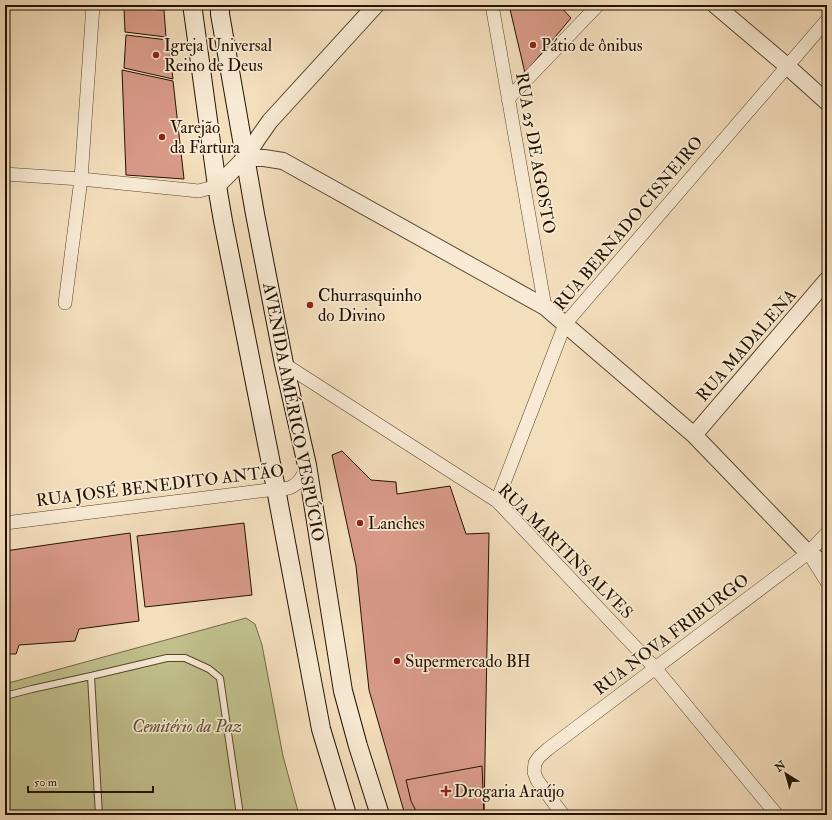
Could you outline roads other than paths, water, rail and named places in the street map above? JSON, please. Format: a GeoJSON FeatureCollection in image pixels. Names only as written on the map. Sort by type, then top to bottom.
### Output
{"type":"FeatureCollection","features":[{"type":"Feature","properties":{"kind":"main road","name":"AVENIDA AMÉRICO VESPÚCIO"},"geometry":{"type":"LineString","coordinates":[[193,5],[223,221],[276,489],[321,729],[347,815]]}},
{"type":"Feature","properties":{"kind":"main road","name":"AVENIDA AMÉRICO VESPÚCIO"},"geometry":{"type":"LineString","coordinates":[[220,5],[220,14],[245,158],[284,364],[308,465],[343,691],[358,746],[380,815]]}},
{"type":"Feature","properties":{"kind":"street"},"geometry":{"type":"LineString","coordinates":[[65,304],[81,179],[93,5]]}},
{"type":"Feature","properties":{"kind":"street"},"geometry":{"type":"LineString","coordinates":[[5,174],[81,179],[199,191],[218,186],[245,158],[270,120],[376,5]]}},
{"type":"Feature","properties":{"kind":"street","name":"RUA 25 DE AGOSTO"},"geometry":{"type":"LineString","coordinates":[[492,5],[545,307]]}},
{"type":"Feature","properties":{"kind":"street"},"geometry":{"type":"LineString","coordinates":[[508,99],[598,5]]}},
{"type":"Feature","properties":{"kind":"street"},"geometry":{"type":"LineString","coordinates":[[715,5],[827,102]]}},
{"type":"Feature","properties":{"kind":"street","name":"RUA BERNADO CISNEIRO"},"geometry":{"type":"LineString","coordinates":[[497,501],[565,324],[827,20]]}},
{"type":"Feature","properties":{"kind":"street"},"geometry":{"type":"LineString","coordinates":[[245,158],[264,158],[283,161],[545,307],[694,435],[808,553],[827,582]]}},
{"type":"Feature","properties":{"kind":"street","name":"RUA MADALENA"},"geometry":{"type":"LineString","coordinates":[[694,435],[827,280]]}},
{"type":"Feature","properties":{"kind":"street","name":"RUA MARTINS ALVES"},"geometry":{"type":"LineString","coordinates":[[284,364],[497,501],[655,668],[778,815]]}},
{"type":"Feature","properties":{"kind":"street","name":"RUA JOSÉ BENEDITO ANTÃO"},"geometry":{"type":"LineString","coordinates":[[5,523],[289,488],[297,483],[304,475],[308,465]]}},
{"type":"Feature","properties":{"kind":"street","name":"RUA NOVA FRIBURGO"},"geometry":{"type":"LineString","coordinates":[[563,815],[537,780],[534,772],[535,763],[539,757],[808,553],[827,532]]}},
{"type":"Feature","properties":{"kind":"street"},"geometry":{"type":"LineString","coordinates":[[808,553],[827,565]]}},
{"type":"Feature","properties":{"kind":"lane"},"geometry":{"type":"LineString","coordinates":[[5,696],[167,658],[186,658],[209,669],[220,678],[240,815]]}},
{"type":"Feature","properties":{"kind":"lane"},"geometry":{"type":"LineString","coordinates":[[91,676],[99,815]]}},
{"type":"Feature","properties":{"kind":"place","name":"Pátio de ônibus"},"geometry":{"type":"Point","coordinates":[533,45]}},
{"type":"Feature","properties":{"kind":"place","name":"Igreja Universal Reino de Deus"},"geometry":{"type":"Point","coordinates":[156,55]}},
{"type":"Feature","properties":{"kind":"place","name":"Varejão da Fartura"},"geometry":{"type":"Point","coordinates":[162,137]}},
{"type":"Feature","properties":{"kind":"place","name":"Churrasquinho do Divino"},"geometry":{"type":"Point","coordinates":[310,305]}},
{"type":"Feature","properties":{"kind":"place","name":"Lanches"},"geometry":{"type":"Point","coordinates":[360,523]}},
{"type":"Feature","properties":{"kind":"place","name":"Supermercado BH"},"geometry":{"type":"Point","coordinates":[397,661]}},
{"type":"Feature","properties":{"kind":"place","name":"Drogaria Araújo"},"geometry":{"type":"Point","coordinates":[446,791]}},
{"type":"Feature","properties":{"kind":"park label","name":"Cemitério da Paz"},"geometry":{"type":"Point","coordinates":[187,726]}}]}
